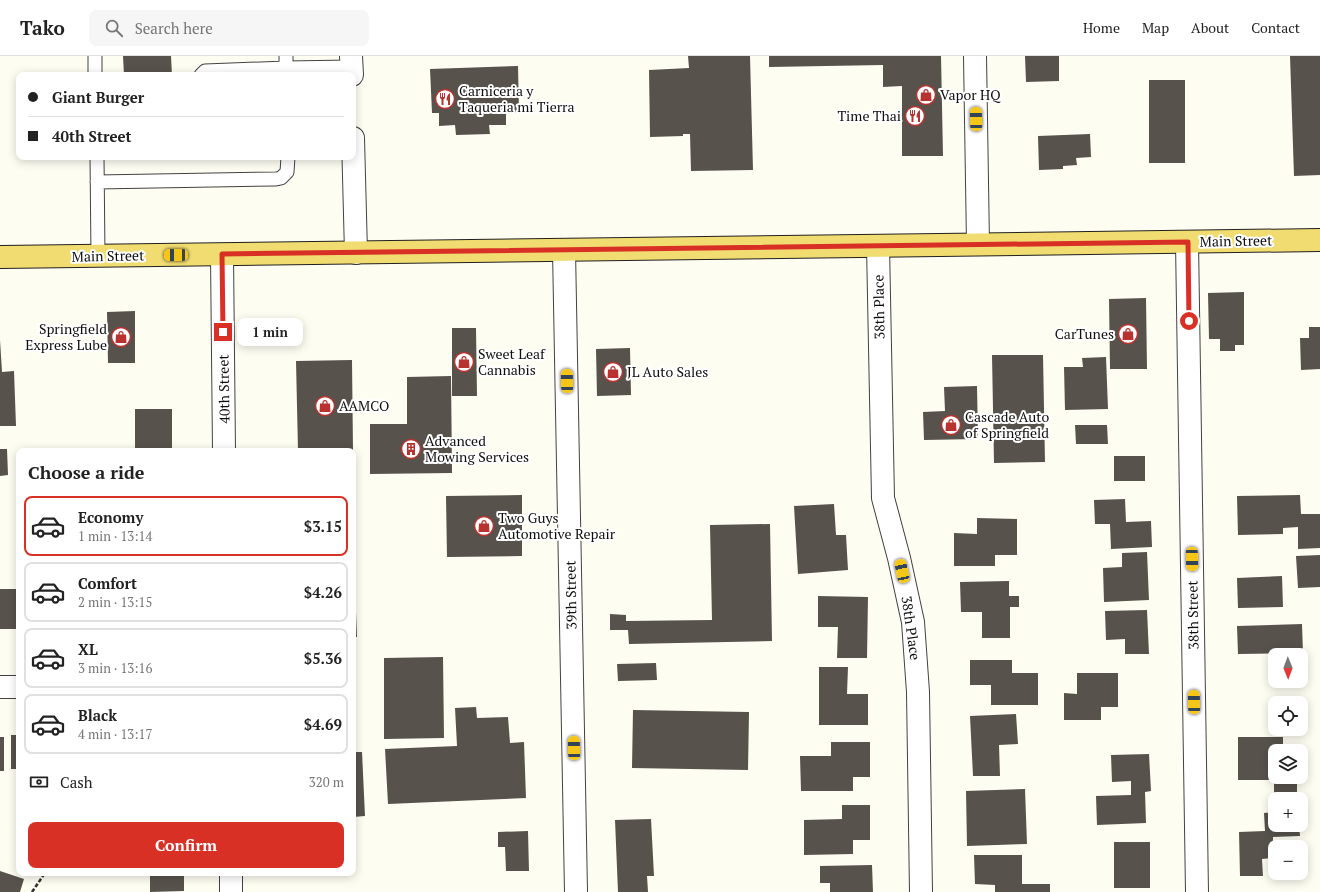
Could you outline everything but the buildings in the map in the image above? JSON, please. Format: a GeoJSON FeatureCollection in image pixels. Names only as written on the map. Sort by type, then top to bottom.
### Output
{"type":"FeatureCollection","features":[{"type":"Feature","properties":{"kind":"main road","name":"Main Street"},"geometry":{"type":"LineString","coordinates":[[0,257],[1320,240]]}},
{"type":"Feature","properties":{"kind":"street"},"geometry":{"type":"LineString","coordinates":[[975,56],[978,244]]}},
{"type":"Feature","properties":{"kind":"street"},"geometry":{"type":"LineString","coordinates":[[354,160],[356,253]]}},
{"type":"Feature","properties":{"kind":"street","name":"38th Street"},"geometry":{"type":"LineString","coordinates":[[1188,242],[1197,892]]}},
{"type":"Feature","properties":{"kind":"street","name":"38th Place"},"geometry":{"type":"LineString","coordinates":[[878,246],[883,498],[899,558],[912,622],[918,692],[921,892]]}},
{"type":"Feature","properties":{"kind":"street","name":"39th Street"},"geometry":{"type":"LineString","coordinates":[[564,250],[576,892]]}},
{"type":"Feature","properties":{"kind":"street","name":"40th Street"},"geometry":{"type":"LineString","coordinates":[[222,254],[224,448]]}},
{"type":"Feature","properties":{"kind":"street"},"geometry":{"type":"LineString","coordinates":[[0,687],[16,687]]}},
{"type":"Feature","properties":{"kind":"street"},"geometry":{"type":"LineString","coordinates":[[231,876],[231,892]]}},
{"type":"Feature","properties":{"kind":"lane"},"geometry":{"type":"LineString","coordinates":[[95,56],[95,72]]}},
{"type":"Feature","properties":{"kind":"lane"},"geometry":{"type":"LineString","coordinates":[[204,72],[286,66],[351,66]]}},
{"type":"Feature","properties":{"kind":"lane"},"geometry":{"type":"LineString","coordinates":[[97,160],[98,256]]}},
{"type":"Feature","properties":{"kind":"lane"},"geometry":{"type":"LineString","coordinates":[[97,182],[276,179],[287,172],[288,160]]}},
{"type":"Feature","properties":{"kind":"path"},"geometry":{"type":"LineString","coordinates":[[32,892],[43,876]]}},
{"type":"Feature","properties":{"kind":"place","name":"Vapor HQ"},"geometry":{"type":"Point","coordinates":[926,95]}},
{"type":"Feature","properties":{"kind":"place","name":"Carniceria y Taqueria mi Tierra"},"geometry":{"type":"Point","coordinates":[445,99]}},
{"type":"Feature","properties":{"kind":"place","name":"Time Thai"},"geometry":{"type":"Point","coordinates":[915,116]}},
{"type":"Feature","properties":{"kind":"place","name":"CarTunes"},"geometry":{"type":"Point","coordinates":[1128,334]}},
{"type":"Feature","properties":{"kind":"place","name":"Springfield Express Lube"},"geometry":{"type":"Point","coordinates":[121,337]}},
{"type":"Feature","properties":{"kind":"place","name":"Sweet Leaf Cannabis"},"geometry":{"type":"Point","coordinates":[464,362]}},
{"type":"Feature","properties":{"kind":"place","name":"JL Auto Sales"},"geometry":{"type":"Point","coordinates":[613,372]}},
{"type":"Feature","properties":{"kind":"place","name":"AAMCO"},"geometry":{"type":"Point","coordinates":[325,406]}},
{"type":"Feature","properties":{"kind":"place","name":"Cascade Auto of Springfield"},"geometry":{"type":"Point","coordinates":[951,425]}},
{"type":"Feature","properties":{"kind":"place","name":"Advanced Mowing Services"},"geometry":{"type":"Point","coordinates":[411,449]}},
{"type":"Feature","properties":{"kind":"place","name":"Two Guys Automotive Repair"},"geometry":{"type":"Point","coordinates":[484,526]}},
{"type":"Feature","properties":{"kind":"route"},"geometry":{"type":"LineString","coordinates":[[223,332],[222,254],[1188,242],[1189,321]]}}]}
